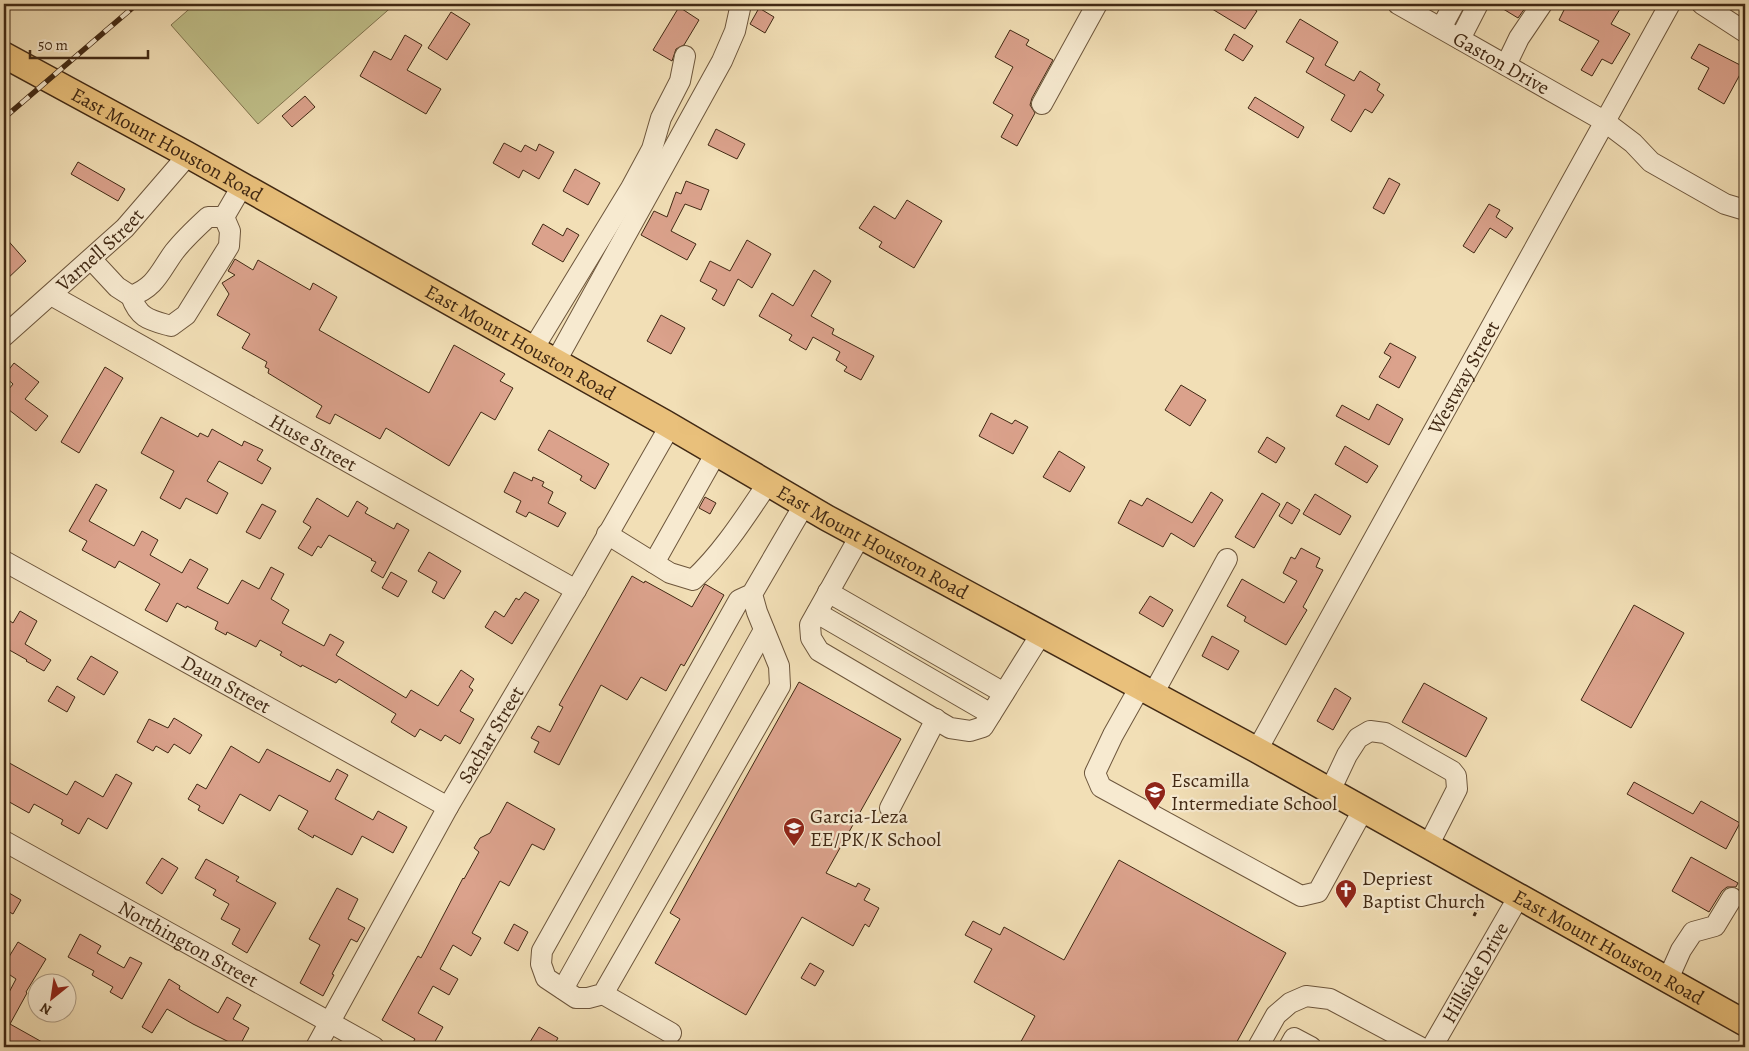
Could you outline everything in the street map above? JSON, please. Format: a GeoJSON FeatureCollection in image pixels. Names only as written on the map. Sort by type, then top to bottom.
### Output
{"type":"FeatureCollection","features":[{"type":"Feature","properties":{"kind":"main road","name":"East Mount Houston Road"},"geometry":{"type":"LineString","coordinates":[[4,55],[188,155],[556,361],[804,505],[1257,750],[1745,1023]]}},
{"type":"Feature","properties":{"kind":"street"},"geometry":{"type":"LineString","coordinates":[[556,361],[722,61],[735,31],[741,4]]}},
{"type":"Feature","properties":{"kind":"street"},"geometry":{"type":"LineString","coordinates":[[1042,104],[1098,4]]}},
{"type":"Feature","properties":{"kind":"street","name":"Gaston Drive"},"geometry":{"type":"LineString","coordinates":[[1398,4],[1604,121],[1633,143],[1651,162],[1725,204],[1745,210]]}},
{"type":"Feature","properties":{"kind":"street"},"geometry":{"type":"LineString","coordinates":[[1441,28],[1454,4]]}},
{"type":"Feature","properties":{"kind":"street"},"geometry":{"type":"LineString","coordinates":[[1460,39],[1478,4]]}},
{"type":"Feature","properties":{"kind":"street"},"geometry":{"type":"LineString","coordinates":[[1506,66],[1519,38],[1542,4]]}},
{"type":"Feature","properties":{"kind":"street","name":"Westway Street"},"geometry":{"type":"LineString","coordinates":[[1257,750],[1670,4]]}},
{"type":"Feature","properties":{"kind":"street"},"geometry":{"type":"LineString","coordinates":[[1702,4],[1745,32]]}},
{"type":"Feature","properties":{"kind":"street"},"geometry":{"type":"LineString","coordinates":[[533,349],[631,188],[652,149],[661,118],[680,81],[685,56]]}},
{"type":"Feature","properties":{"kind":"street","name":"Varnell Street"},"geometry":{"type":"LineString","coordinates":[[4,336],[124,228],[188,155]]}},
{"type":"Feature","properties":{"kind":"street"},"geometry":{"type":"LineString","coordinates":[[224,217],[242,186]]}},
{"type":"Feature","properties":{"kind":"street"},"geometry":{"type":"LineString","coordinates":[[131,296],[144,291],[195,228],[208,218],[224,217]]}},
{"type":"Feature","properties":{"kind":"street"},"geometry":{"type":"LineString","coordinates":[[91,259],[117,287],[131,296],[136,310],[152,321],[171,326],[186,315],[229,246],[230,232],[224,217]]}},
{"type":"Feature","properties":{"kind":"street","name":"Huse Street"},"geometry":{"type":"LineString","coordinates":[[51,295],[576,590]]}},
{"type":"Feature","properties":{"kind":"street","name":"Sachar Street"},"geometry":{"type":"LineString","coordinates":[[316,1047],[448,808],[670,426]]}},
{"type":"Feature","properties":{"kind":"street"},"geometry":{"type":"LineString","coordinates":[[654,563],[716,453]]}},
{"type":"Feature","properties":{"kind":"street"},"geometry":{"type":"LineString","coordinates":[[607,534],[670,573],[693,580],[712,562],[741,524],[768,483]]}},
{"type":"Feature","properties":{"kind":"street"},"geometry":{"type":"LineString","coordinates":[[671,1033],[603,994],[588,998],[576,998],[563,990],[546,978],[540,964],[542,951],[739,600],[752,594],[804,505]]}},
{"type":"Feature","properties":{"kind":"street"},"geometry":{"type":"LineString","coordinates":[[860,536],[810,625],[811,638],[819,651],[950,728],[970,731],[984,727],[1041,634]]}},
{"type":"Feature","properties":{"kind":"street"},"geometry":{"type":"LineString","coordinates":[[1227,559],[1146,691],[1113,735],[1095,773],[1101,787],[1301,896],[1318,892],[1363,810]]}},
{"type":"Feature","properties":{"kind":"street","name":"Daun Street"},"geometry":{"type":"LineString","coordinates":[[4,561],[448,808]]}},
{"type":"Feature","properties":{"kind":"street"},"geometry":{"type":"LineString","coordinates":[[828,592],[1004,693]]}},
{"type":"Feature","properties":{"kind":"street"},"geometry":{"type":"LineString","coordinates":[[603,994],[780,686],[779,666],[756,612],[752,594]]}},
{"type":"Feature","properties":{"kind":"street"},"geometry":{"type":"LineString","coordinates":[[816,613],[991,714]]}},
{"type":"Feature","properties":{"kind":"street"},"geometry":{"type":"LineString","coordinates":[[563,990],[764,630]]}},
{"type":"Feature","properties":{"kind":"street"},"geometry":{"type":"LineString","coordinates":[[890,808],[936,719]]}},
{"type":"Feature","properties":{"kind":"street"},"geometry":{"type":"LineString","coordinates":[[1330,791],[1358,738],[1370,732],[1385,733],[1452,771],[1456,776],[1457,789],[1428,846]]}},
{"type":"Feature","properties":{"kind":"street","name":"Northington Street"},"geometry":{"type":"LineString","coordinates":[[4,842],[374,1047]]}},
{"type":"Feature","properties":{"kind":"street","name":"Hillside Drive"},"geometry":{"type":"LineString","coordinates":[[1432,1047],[1519,896]]}},
{"type":"Feature","properties":{"kind":"street"},"geometry":{"type":"LineString","coordinates":[[1668,979],[1681,950],[1692,932],[1715,926],[1732,898]]}},
{"type":"Feature","properties":{"kind":"street"},"geometry":{"type":"LineString","coordinates":[[1258,1047],[1276,1015],[1290,1003],[1306,996],[1330,998],[1420,1047]]}},
{"type":"Feature","properties":{"kind":"street"},"geometry":{"type":"LineString","coordinates":[[1289,1047],[1294,1038],[1311,1047]]}},
{"type":"Feature","properties":{"kind":"path"},"geometry":{"type":"LineString","coordinates":[[1474,916],[1485,891]]}},
{"type":"Feature","properties":{"kind":"green space"},"geometry":{"type":"Polygon","coordinates":[[[195,4],[395,4],[258,124],[171,25],[195,4]]]}},
{"type":"Feature","properties":{"kind":"building"},"geometry":{"type":"Polygon","coordinates":[[[1204,4],[1246,4],[1257,11],[1245,29],[1204,4]]]}},
{"type":"Feature","properties":{"kind":"building"},"geometry":{"type":"Polygon","coordinates":[[[1495,4],[1528,4],[1518,18],[1495,4]]]}},
{"type":"Feature","properties":{"kind":"building"},"geometry":{"type":"Polygon","coordinates":[[[1567,4],[1623,4],[1611,24],[1630,34],[1612,64],[1602,59],[1592,76],[1581,70],[1599,41],[1559,20],[1567,4]]]}},
{"type":"Feature","properties":{"kind":"building"},"geometry":{"type":"Polygon","coordinates":[[[679,7],[699,20],[684,45],[676,49],[672,61],[653,50],[679,7]]]}},
{"type":"Feature","properties":{"kind":"building"},"geometry":{"type":"Polygon","coordinates":[[[759,8],[774,17],[765,33],[750,24],[759,8]]]}},
{"type":"Feature","properties":{"kind":"building"},"geometry":{"type":"Polygon","coordinates":[[[451,12],[470,24],[447,60],[428,48],[451,12]]]}},
{"type":"Feature","properties":{"kind":"building"},"geometry":{"type":"Polygon","coordinates":[[[1300,19],[1338,42],[1325,65],[1354,81],[1360,71],[1380,84],[1377,90],[1384,95],[1372,113],[1365,109],[1351,132],[1331,120],[1345,95],[1306,72],[1314,58],[1286,42],[1300,19]]]}},
{"type":"Feature","properties":{"kind":"building"},"geometry":{"type":"Polygon","coordinates":[[[1010,30],[1029,40],[1026,45],[1053,60],[1032,98],[1030,105],[1035,113],[1017,146],[1001,137],[1013,115],[993,103],[1013,67],[995,57],[1010,30]]]}},
{"type":"Feature","properties":{"kind":"building"},"geometry":{"type":"Polygon","coordinates":[[[1234,34],[1253,46],[1243,61],[1225,50],[1234,34]]]}},
{"type":"Feature","properties":{"kind":"building"},"geometry":{"type":"Polygon","coordinates":[[[405,35],[422,45],[407,70],[441,89],[426,114],[360,76],[374,51],[391,60],[405,35]]]}},
{"type":"Feature","properties":{"kind":"building"},"geometry":{"type":"Polygon","coordinates":[[[1699,44],[1744,67],[1724,104],[1698,89],[1709,68],[1691,58],[1699,44]]]}},
{"type":"Feature","properties":{"kind":"building"},"geometry":{"type":"Polygon","coordinates":[[[305,96],[315,107],[292,127],[282,116],[305,96]]]}},
{"type":"Feature","properties":{"kind":"building"},"geometry":{"type":"Polygon","coordinates":[[[1255,97],[1304,127],[1298,138],[1248,108],[1255,97]]]}},
{"type":"Feature","properties":{"kind":"building"},"geometry":{"type":"Polygon","coordinates":[[[716,129],[745,144],[737,159],[708,145],[716,129]]]}},
{"type":"Feature","properties":{"kind":"building"},"geometry":{"type":"Polygon","coordinates":[[[504,143],[521,152],[525,145],[536,151],[539,144],[554,152],[539,179],[523,170],[519,178],[493,163],[504,143]]]}},
{"type":"Feature","properties":{"kind":"building"},"geometry":{"type":"Polygon","coordinates":[[[78,162],[125,189],[118,201],[71,174],[78,162]]]}},
{"type":"Feature","properties":{"kind":"building"},"geometry":{"type":"Polygon","coordinates":[[[575,169],[600,183],[588,205],[563,191],[575,169]]]}},
{"type":"Feature","properties":{"kind":"building"},"geometry":{"type":"Polygon","coordinates":[[[1389,178],[1400,184],[1384,214],[1373,208],[1389,178]]]}},
{"type":"Feature","properties":{"kind":"building"},"geometry":{"type":"Polygon","coordinates":[[[686,181],[709,190],[701,210],[685,204],[671,231],[696,244],[687,260],[641,235],[654,211],[667,217],[676,192],[681,194],[686,181]]]}},
{"type":"Feature","properties":{"kind":"building"},"geometry":{"type":"Polygon","coordinates":[[[907,200],[942,221],[914,268],[879,247],[882,242],[859,228],[874,206],[895,219],[907,200]]]}},
{"type":"Feature","properties":{"kind":"building"},"geometry":{"type":"Polygon","coordinates":[[[1489,204],[1500,210],[1496,217],[1513,228],[1506,238],[1490,228],[1474,253],[1463,246],[1489,204]]]}},
{"type":"Feature","properties":{"kind":"building"},"geometry":{"type":"Polygon","coordinates":[[[543,224],[563,236],[567,228],[579,235],[563,262],[532,244],[543,224]]]}},
{"type":"Feature","properties":{"kind":"building"},"geometry":{"type":"Polygon","coordinates":[[[4,236],[26,261],[4,282],[4,236]]]}},
{"type":"Feature","properties":{"kind":"building"},"geometry":{"type":"Polygon","coordinates":[[[747,240],[771,254],[752,288],[738,279],[724,306],[712,299],[717,290],[700,281],[710,261],[730,271],[747,240]]]}},
{"type":"Feature","properties":{"kind":"building"},"geometry":{"type":"Polygon","coordinates":[[[235,259],[253,270],[258,260],[310,290],[313,283],[337,297],[319,330],[429,393],[454,345],[505,374],[500,381],[513,388],[495,420],[481,412],[449,466],[386,428],[380,439],[335,414],[330,424],[316,417],[322,406],[268,373],[269,369],[265,367],[267,362],[242,348],[250,334],[217,315],[229,294],[222,283],[235,275],[228,271],[235,259]]]}},
{"type":"Feature","properties":{"kind":"building"},"geometry":{"type":"Polygon","coordinates":[[[814,270],[831,281],[811,316],[834,329],[832,334],[874,356],[861,380],[844,371],[847,367],[836,360],[840,352],[813,337],[806,350],[789,340],[792,335],[759,316],[772,293],[793,306],[814,270]]]}},
{"type":"Feature","properties":{"kind":"building"},"geometry":{"type":"Polygon","coordinates":[[[661,315],[685,328],[671,354],[647,341],[661,315]]]}},
{"type":"Feature","properties":{"kind":"building"},"geometry":{"type":"Polygon","coordinates":[[[1390,343],[1416,357],[1399,388],[1379,377],[1391,357],[1384,353],[1390,343]]]}},
{"type":"Feature","properties":{"kind":"building"},"geometry":{"type":"Polygon","coordinates":[[[14,363],[39,382],[25,399],[48,416],[36,431],[4,406],[4,395],[13,384],[4,376],[14,363]]]}},
{"type":"Feature","properties":{"kind":"building"},"geometry":{"type":"Polygon","coordinates":[[[105,367],[123,378],[79,453],[61,442],[105,367]]]}},
{"type":"Feature","properties":{"kind":"building"},"geometry":{"type":"Polygon","coordinates":[[[1181,385],[1206,400],[1190,426],[1165,410],[1181,385]]]}},
{"type":"Feature","properties":{"kind":"building"},"geometry":{"type":"Polygon","coordinates":[[[1377,404],[1403,419],[1389,445],[1336,416],[1342,405],[1369,420],[1377,404]]]}},
{"type":"Feature","properties":{"kind":"building"},"geometry":{"type":"Polygon","coordinates":[[[991,413],[1012,424],[1015,420],[1028,427],[1013,454],[979,436],[991,413]]]}},
{"type":"Feature","properties":{"kind":"building"},"geometry":{"type":"Polygon","coordinates":[[[161,417],[198,437],[200,433],[208,437],[212,429],[242,446],[244,441],[263,450],[257,460],[271,468],[262,484],[219,461],[207,481],[228,493],[217,514],[186,498],[180,509],[160,498],[174,471],[141,453],[161,417]]]}},
{"type":"Feature","properties":{"kind":"building"},"geometry":{"type":"Polygon","coordinates":[[[549,430],[609,464],[595,489],[580,480],[582,476],[538,450],[549,430]]]}},
{"type":"Feature","properties":{"kind":"building"},"geometry":{"type":"Polygon","coordinates":[[[1267,437],[1285,448],[1276,463],[1258,452],[1267,437]]]}},
{"type":"Feature","properties":{"kind":"building"},"geometry":{"type":"Polygon","coordinates":[[[1345,446],[1378,466],[1367,483],[1335,464],[1345,446]]]}},
{"type":"Feature","properties":{"kind":"building"},"geometry":{"type":"Polygon","coordinates":[[[1059,451],[1085,467],[1070,492],[1043,477],[1059,451]]]}},
{"type":"Feature","properties":{"kind":"building"},"geometry":{"type":"Polygon","coordinates":[[[514,472],[532,481],[533,477],[544,482],[542,486],[553,492],[548,503],[566,513],[558,527],[529,512],[526,517],[516,512],[521,501],[504,492],[514,472]]]}},
{"type":"Feature","properties":{"kind":"building"},"geometry":{"type":"Polygon","coordinates":[[[96,484],[107,490],[89,521],[134,546],[142,531],[158,540],[150,555],[182,573],[190,559],[208,569],[197,588],[228,604],[242,580],[259,589],[271,567],[284,574],[271,599],[289,610],[282,623],[324,646],[330,634],[344,642],[336,655],[406,698],[411,690],[438,706],[461,670],[474,679],[469,687],[473,690],[460,711],[474,719],[460,744],[445,735],[441,741],[420,729],[415,737],[391,722],[396,714],[339,679],[336,683],[302,665],[301,667],[280,655],[282,652],[260,640],[256,647],[227,632],[226,635],[215,629],[218,622],[187,606],[186,608],[177,603],[167,622],[145,610],[160,584],[119,561],[115,568],[82,550],[87,541],[69,531],[96,484]]]}},
{"type":"Feature","properties":{"kind":"building"},"geometry":{"type":"Polygon","coordinates":[[[1211,492],[1223,500],[1194,547],[1171,533],[1163,547],[1118,523],[1130,500],[1142,506],[1147,498],[1192,523],[1211,492]]]}},
{"type":"Feature","properties":{"kind":"building"},"geometry":{"type":"Polygon","coordinates":[[[1262,493],[1280,504],[1254,548],[1235,537],[1262,493]]]}},
{"type":"Feature","properties":{"kind":"building"},"geometry":{"type":"Polygon","coordinates":[[[1315,494],[1351,516],[1340,535],[1303,514],[1315,494]]]}},
{"type":"Feature","properties":{"kind":"building"},"geometry":{"type":"Polygon","coordinates":[[[705,497],[716,503],[710,514],[699,508],[705,497]]]}},
{"type":"Feature","properties":{"kind":"building"},"geometry":{"type":"Polygon","coordinates":[[[317,498],[348,517],[357,501],[368,508],[365,513],[394,529],[397,523],[409,530],[383,578],[371,571],[376,562],[329,535],[321,548],[318,546],[312,556],[298,548],[311,527],[303,522],[317,498]]]}},
{"type":"Feature","properties":{"kind":"building"},"geometry":{"type":"Polygon","coordinates":[[[1287,502],[1300,510],[1292,524],[1279,516],[1287,502]]]}},
{"type":"Feature","properties":{"kind":"building"},"geometry":{"type":"Polygon","coordinates":[[[262,504],[276,511],[260,539],[246,532],[262,504]]]}},
{"type":"Feature","properties":{"kind":"building"},"geometry":{"type":"Polygon","coordinates":[[[1301,548],[1320,558],[1316,567],[1323,570],[1303,607],[1307,610],[1286,645],[1244,621],[1246,617],[1227,606],[1242,579],[1284,603],[1297,581],[1283,573],[1291,557],[1295,559],[1301,548]]]}},
{"type":"Feature","properties":{"kind":"building"},"geometry":{"type":"Polygon","coordinates":[[[429,552],[461,571],[444,599],[432,592],[437,582],[418,571],[429,552]]]}},
{"type":"Feature","properties":{"kind":"building"},"geometry":{"type":"Polygon","coordinates":[[[391,572],[407,581],[398,597],[382,588],[391,572]]]}},
{"type":"Feature","properties":{"kind":"building"},"geometry":{"type":"Polygon","coordinates":[[[632,576],[644,583],[645,581],[692,607],[705,584],[724,595],[684,666],[681,664],[666,691],[641,677],[627,700],[601,685],[559,765],[534,752],[539,742],[531,738],[538,726],[550,732],[563,707],[559,705],[632,576]]]}},
{"type":"Feature","properties":{"kind":"building"},"geometry":{"type":"Polygon","coordinates":[[[525,592],[539,600],[512,644],[485,627],[495,611],[504,617],[516,598],[519,600],[525,592]]]}},
{"type":"Feature","properties":{"kind":"building"},"geometry":{"type":"Polygon","coordinates":[[[1150,596],[1173,610],[1163,627],[1139,613],[1150,596]]]}},
{"type":"Feature","properties":{"kind":"building"},"geometry":{"type":"Polygon","coordinates":[[[1634,605],[1684,633],[1631,728],[1581,700],[1634,605]]]}},
{"type":"Feature","properties":{"kind":"building"},"geometry":{"type":"Polygon","coordinates":[[[20,611],[37,621],[25,644],[51,660],[44,671],[4,647],[4,617],[13,623],[20,611]]]}},
{"type":"Feature","properties":{"kind":"building"},"geometry":{"type":"Polygon","coordinates":[[[1212,636],[1239,651],[1228,670],[1202,656],[1212,636]]]}},
{"type":"Feature","properties":{"kind":"building"},"geometry":{"type":"Polygon","coordinates":[[[91,656],[118,672],[104,695],[77,679],[91,656]]]}},
{"type":"Feature","properties":{"kind":"building"},"geometry":{"type":"Polygon","coordinates":[[[799,682],[901,739],[826,873],[856,887],[858,883],[870,889],[864,900],[879,908],[869,927],[865,924],[853,946],[802,917],[746,1015],[655,963],[680,919],[670,913],[799,682]]]}},
{"type":"Feature","properties":{"kind":"building"},"geometry":{"type":"Polygon","coordinates":[[[1424,683],[1487,718],[1466,757],[1402,722],[1424,683]]]}},
{"type":"Feature","properties":{"kind":"building"},"geometry":{"type":"Polygon","coordinates":[[[57,686],[75,697],[67,712],[48,701],[57,686]]]}},
{"type":"Feature","properties":{"kind":"building"},"geometry":{"type":"Polygon","coordinates":[[[1335,688],[1351,698],[1333,730],[1317,721],[1335,688]]]}},
{"type":"Feature","properties":{"kind":"building"},"geometry":{"type":"Polygon","coordinates":[[[174,718],[202,735],[190,754],[174,744],[168,753],[156,746],[153,751],[137,742],[149,719],[168,728],[174,718]]]}},
{"type":"Feature","properties":{"kind":"building"},"geometry":{"type":"Polygon","coordinates":[[[231,746],[259,763],[267,749],[330,782],[337,769],[348,775],[335,799],[373,820],[378,811],[407,827],[393,853],[362,836],[352,855],[314,835],[313,838],[298,829],[308,811],[279,795],[270,811],[240,794],[223,824],[198,810],[200,806],[188,799],[197,784],[206,789],[231,746]]]}},
{"type":"Feature","properties":{"kind":"building"},"geometry":{"type":"Polygon","coordinates":[[[4,760],[67,795],[75,781],[103,797],[116,774],[132,783],[107,829],[88,818],[79,834],[61,824],[63,820],[34,804],[29,813],[4,799],[4,760]]]}},
{"type":"Feature","properties":{"kind":"building"},"geometry":{"type":"Polygon","coordinates":[[[1634,782],[1693,814],[1701,801],[1740,823],[1726,849],[1627,794],[1634,782]]]}},
{"type":"Feature","properties":{"kind":"building"},"geometry":{"type":"Polygon","coordinates":[[[507,802],[555,829],[544,850],[532,844],[509,886],[500,881],[472,933],[481,938],[471,956],[453,945],[440,969],[458,979],[449,995],[433,986],[418,1013],[443,1027],[432,1047],[410,1047],[415,1039],[382,1020],[418,956],[421,958],[463,878],[479,852],[474,848],[480,838],[490,833],[507,802]]]}},
{"type":"Feature","properties":{"kind":"building"},"geometry":{"type":"Polygon","coordinates":[[[1691,857],[1738,883],[1736,887],[1727,887],[1722,891],[1709,912],[1672,891],[1691,857]]]}},
{"type":"Feature","properties":{"kind":"building"},"geometry":{"type":"Polygon","coordinates":[[[162,858],[178,868],[162,894],[146,883],[162,858]]]}},
{"type":"Feature","properties":{"kind":"building"},"geometry":{"type":"Polygon","coordinates":[[[206,859],[239,877],[236,881],[276,903],[247,953],[232,944],[240,929],[221,919],[229,904],[213,895],[216,890],[195,878],[206,859]]]}},
{"type":"Feature","properties":{"kind":"building"},"geometry":{"type":"Polygon","coordinates":[[[1119,860],[1286,953],[1234,1047],[1018,1047],[1035,1016],[974,982],[992,949],[965,935],[973,921],[1000,935],[1004,927],[1064,960],[1119,860]]]}},
{"type":"Feature","properties":{"kind":"building"},"geometry":{"type":"Polygon","coordinates":[[[337,888],[358,899],[348,919],[365,928],[357,942],[351,939],[332,974],[334,975],[323,996],[300,983],[320,945],[309,939],[337,888]]]}},
{"type":"Feature","properties":{"kind":"building"},"geometry":{"type":"Polygon","coordinates":[[[4,890],[21,900],[13,914],[4,909],[4,890]]]}},
{"type":"Feature","properties":{"kind":"building"},"geometry":{"type":"Polygon","coordinates":[[[514,924],[528,932],[518,951],[504,943],[514,924]]]}},
{"type":"Feature","properties":{"kind":"building"},"geometry":{"type":"Polygon","coordinates":[[[80,934],[101,946],[97,953],[124,968],[130,957],[142,963],[122,999],[110,992],[113,987],[92,975],[94,971],[68,957],[80,934]]]}},
{"type":"Feature","properties":{"kind":"building"},"geometry":{"type":"Polygon","coordinates":[[[18,942],[46,959],[37,974],[28,974],[27,993],[10,1024],[51,1047],[4,1047],[4,1002],[16,979],[4,971],[4,965],[18,942]]]}},
{"type":"Feature","properties":{"kind":"building"},"geometry":{"type":"Polygon","coordinates":[[[810,963],[824,971],[815,986],[801,978],[810,963]]]}},
{"type":"Feature","properties":{"kind":"building"},"geometry":{"type":"Polygon","coordinates":[[[169,979],[180,986],[179,989],[218,1013],[227,997],[241,1005],[233,1019],[249,1028],[239,1047],[167,1009],[152,1033],[142,1027],[169,979]]]}},
{"type":"Feature","properties":{"kind":"building"},"geometry":{"type":"Polygon","coordinates":[[[539,1027],[558,1038],[553,1047],[527,1047],[539,1027]]]}},
{"type":"Feature","properties":{"kind":"railway"},"geometry":{"type":"LineString","coordinates":[[4,118],[137,4]]}},
{"type":"Feature","properties":{"kind":"place","name":"Escamilla Intermediate School"},"geometry":{"type":"Point","coordinates":[1155,811]}},
{"type":"Feature","properties":{"kind":"place","name":"Garcia-Leza EE/PK/K School"},"geometry":{"type":"Point","coordinates":[794,847]}},
{"type":"Feature","properties":{"kind":"place","name":"Depriest Baptist Church"},"geometry":{"type":"Point","coordinates":[1346,909]}}]}
